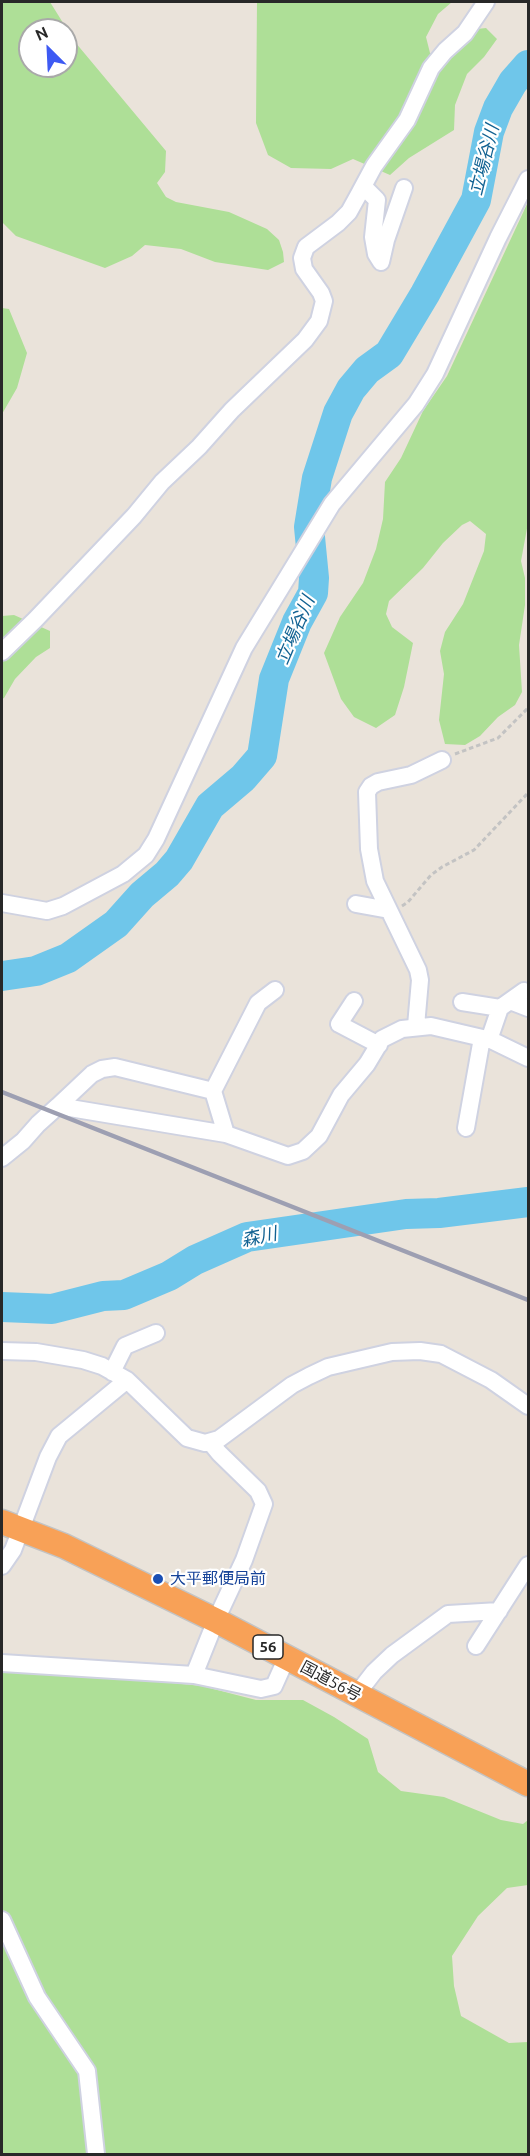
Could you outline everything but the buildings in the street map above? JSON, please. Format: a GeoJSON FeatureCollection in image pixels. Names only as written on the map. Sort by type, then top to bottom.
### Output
{"type":"FeatureCollection","features":[{"type":"Feature","properties":{"kind":"highway","name":"国道56号"},"geometry":{"type":"LineString","coordinates":[[12,1526],[64,1546],[216,1620],[528,1784]]}},
{"type":"Feature","properties":{"kind":"street"},"geometry":{"type":"LineString","coordinates":[[2,651],[35,620],[232,410],[305,340],[319,321],[324,301],[304,269],[302,258],[306,247],[349,212],[374,166],[407,120],[431,68],[445,51],[465,33],[486,2]]}},
{"type":"Feature","properties":{"kind":"street"},"geometry":{"type":"LineString","coordinates":[[2,903],[47,911],[63,906],[123,874],[146,855],[156,839],[244,648],[332,504],[416,404],[435,374],[528,179]]}},
{"type":"Feature","properties":{"kind":"street"},"geometry":{"type":"LineString","coordinates":[[360,192],[366,189],[377,200],[373,237],[376,254],[381,262],[404,188]]}},
{"type":"Feature","properties":{"kind":"street"},"geometry":{"type":"LineString","coordinates":[[416,1026],[420,980],[418,970],[370,866],[367,792],[378,782],[411,775],[442,760]]}},
{"type":"Feature","properties":{"kind":"street"},"geometry":{"type":"LineString","coordinates":[[356,904],[389,910]]}},
{"type":"Feature","properties":{"kind":"street"},"geometry":{"type":"LineString","coordinates":[[226,1134],[213,1091],[258,1003],[275,990]]}},
{"type":"Feature","properties":{"kind":"street"},"geometry":{"type":"LineString","coordinates":[[462,1002],[511,1000],[528,1008]]}},
{"type":"Feature","properties":{"kind":"street"},"geometry":{"type":"LineString","coordinates":[[466,1128],[485,1039],[511,1000]]}},
{"type":"Feature","properties":{"kind":"street"},"geometry":{"type":"LineString","coordinates":[[354,1001],[339,1024],[379,1045]]}},
{"type":"Feature","properties":{"kind":"street"},"geometry":{"type":"LineString","coordinates":[[58,1106],[226,1134],[288,1156],[303,1151],[320,1136],[341,1095],[367,1064],[379,1045],[390,1034],[402,1029],[431,1026],[485,1039],[528,1058]]}},
{"type":"Feature","properties":{"kind":"street"},"geometry":{"type":"LineString","coordinates":[[2,1158],[23,1141],[92,1074],[102,1069],[115,1068],[213,1091]]}},
{"type":"Feature","properties":{"kind":"street"},"geometry":{"type":"LineString","coordinates":[[112,1372],[125,1346],[156,1333]]}},
{"type":"Feature","properties":{"kind":"street"},"geometry":{"type":"LineString","coordinates":[[2,1350],[64,1356],[102,1366],[127,1380],[187,1438],[205,1443],[219,1439],[292,1385],[309,1376],[328,1368],[392,1352],[420,1351],[441,1354],[491,1380],[528,1406]]}},
{"type":"Feature","properties":{"kind":"street"},"geometry":{"type":"LineString","coordinates":[[2,1566],[14,1550],[12,1526],[59,1436],[127,1380]]}},
{"type":"Feature","properties":{"kind":"street"},"geometry":{"type":"LineString","coordinates":[[194,1676],[216,1620],[244,1560],[264,1504],[258,1491],[210,1442]]}},
{"type":"Feature","properties":{"kind":"street"},"geometry":{"type":"LineString","coordinates":[[476,1646],[528,1565]]}},
{"type":"Feature","properties":{"kind":"street"},"geometry":{"type":"LineString","coordinates":[[357,1694],[374,1672],[392,1655],[448,1614],[499,1611]]}},
{"type":"Feature","properties":{"kind":"street"},"geometry":{"type":"LineString","coordinates":[[2,1663],[194,1676],[261,1689],[274,1686],[287,1657]]}},
{"type":"Feature","properties":{"kind":"street"},"geometry":{"type":"LineString","coordinates":[[2,1920],[37,1996],[87,2071],[96,2154]]}},
{"type":"Feature","properties":{"kind":"path"},"geometry":{"type":"LineString","coordinates":[[442,760],[498,738],[528,708]]}},
{"type":"Feature","properties":{"kind":"path"},"geometry":{"type":"LineString","coordinates":[[389,910],[408,903],[431,875],[474,850],[528,793]]}},
{"type":"Feature","properties":{"kind":"green space"},"geometry":{"type":"Polygon","coordinates":[[[2,2],[50,2],[60,18],[18,18],[18,78],[78,78],[78,46],[166,151],[165,172],[157,183],[166,197],[176,202],[229,212],[267,229],[279,240],[284,262],[268,270],[215,262],[181,249],[145,245],[132,256],[105,268],[16,236],[2,222],[2,2]]]}},
{"type":"Feature","properties":{"kind":"green space"},"geometry":{"type":"Polygon","coordinates":[[[257,2],[452,2],[438,14],[426,37],[430,53],[447,59],[477,29],[486,28],[497,39],[484,57],[467,74],[455,105],[454,130],[409,158],[390,175],[353,159],[331,169],[291,168],[268,155],[256,123],[257,2]]]}},
{"type":"Feature","properties":{"kind":"green space"},"geometry":{"type":"Polygon","coordinates":[[[528,202],[528,523],[521,561],[525,578],[525,605],[519,645],[522,692],[515,705],[498,717],[480,736],[465,745],[445,744],[439,720],[444,674],[440,651],[445,632],[463,604],[484,551],[486,534],[470,521],[462,525],[443,543],[423,568],[389,601],[386,614],[392,627],[413,643],[404,687],[395,715],[376,728],[354,717],[341,699],[324,653],[340,617],[363,583],[376,549],[383,519],[385,482],[401,458],[423,411],[447,376],[528,202]]]}},
{"type":"Feature","properties":{"kind":"green space"},"geometry":{"type":"Polygon","coordinates":[[[2,308],[9,309],[27,353],[17,388],[2,414],[2,308]]]}},
{"type":"Feature","properties":{"kind":"green space"},"geometry":{"type":"Polygon","coordinates":[[[14,615],[50,631],[50,648],[36,657],[15,679],[2,699],[2,616],[14,615]]]}},
{"type":"Feature","properties":{"kind":"green space"},"geometry":{"type":"Polygon","coordinates":[[[2,1657],[71,1673],[202,1686],[256,1700],[303,1700],[368,1739],[378,1772],[401,1791],[444,1797],[501,1820],[523,1824],[528,1820],[528,1885],[507,1888],[478,1916],[452,1956],[454,1986],[461,2016],[509,2043],[528,2042],[528,2154],[2,2154],[2,1657]]]}},
{"type":"Feature","properties":{"kind":"waterway","name":"立場谷川"},"geometry":{"type":"LineString","coordinates":[[2,976],[36,971],[68,958],[116,924],[142,895],[167,874],[179,860],[210,806],[243,778],[262,756],[274,679],[297,622],[313,593],[314,578],[309,527],[317,478],[338,413],[351,389],[367,370],[389,354],[425,294],[476,200],[489,132],[498,108],[513,82],[528,65]]}},
{"type":"Feature","properties":{"kind":"waterway","name":"森川"},"geometry":{"type":"LineString","coordinates":[[2,1307],[52,1309],[103,1296],[124,1295],[169,1276],[195,1260],[247,1237],[406,1214],[439,1213],[528,1202]]}},
{"type":"Feature","properties":{"kind":"railway"},"geometry":{"type":"LineString","coordinates":[[2,1092],[528,1300]]}},
{"type":"Feature","properties":{"kind":"place","name":"大平郵便局前"},"geometry":{"type":"Point","coordinates":[158,1579]}}]}
